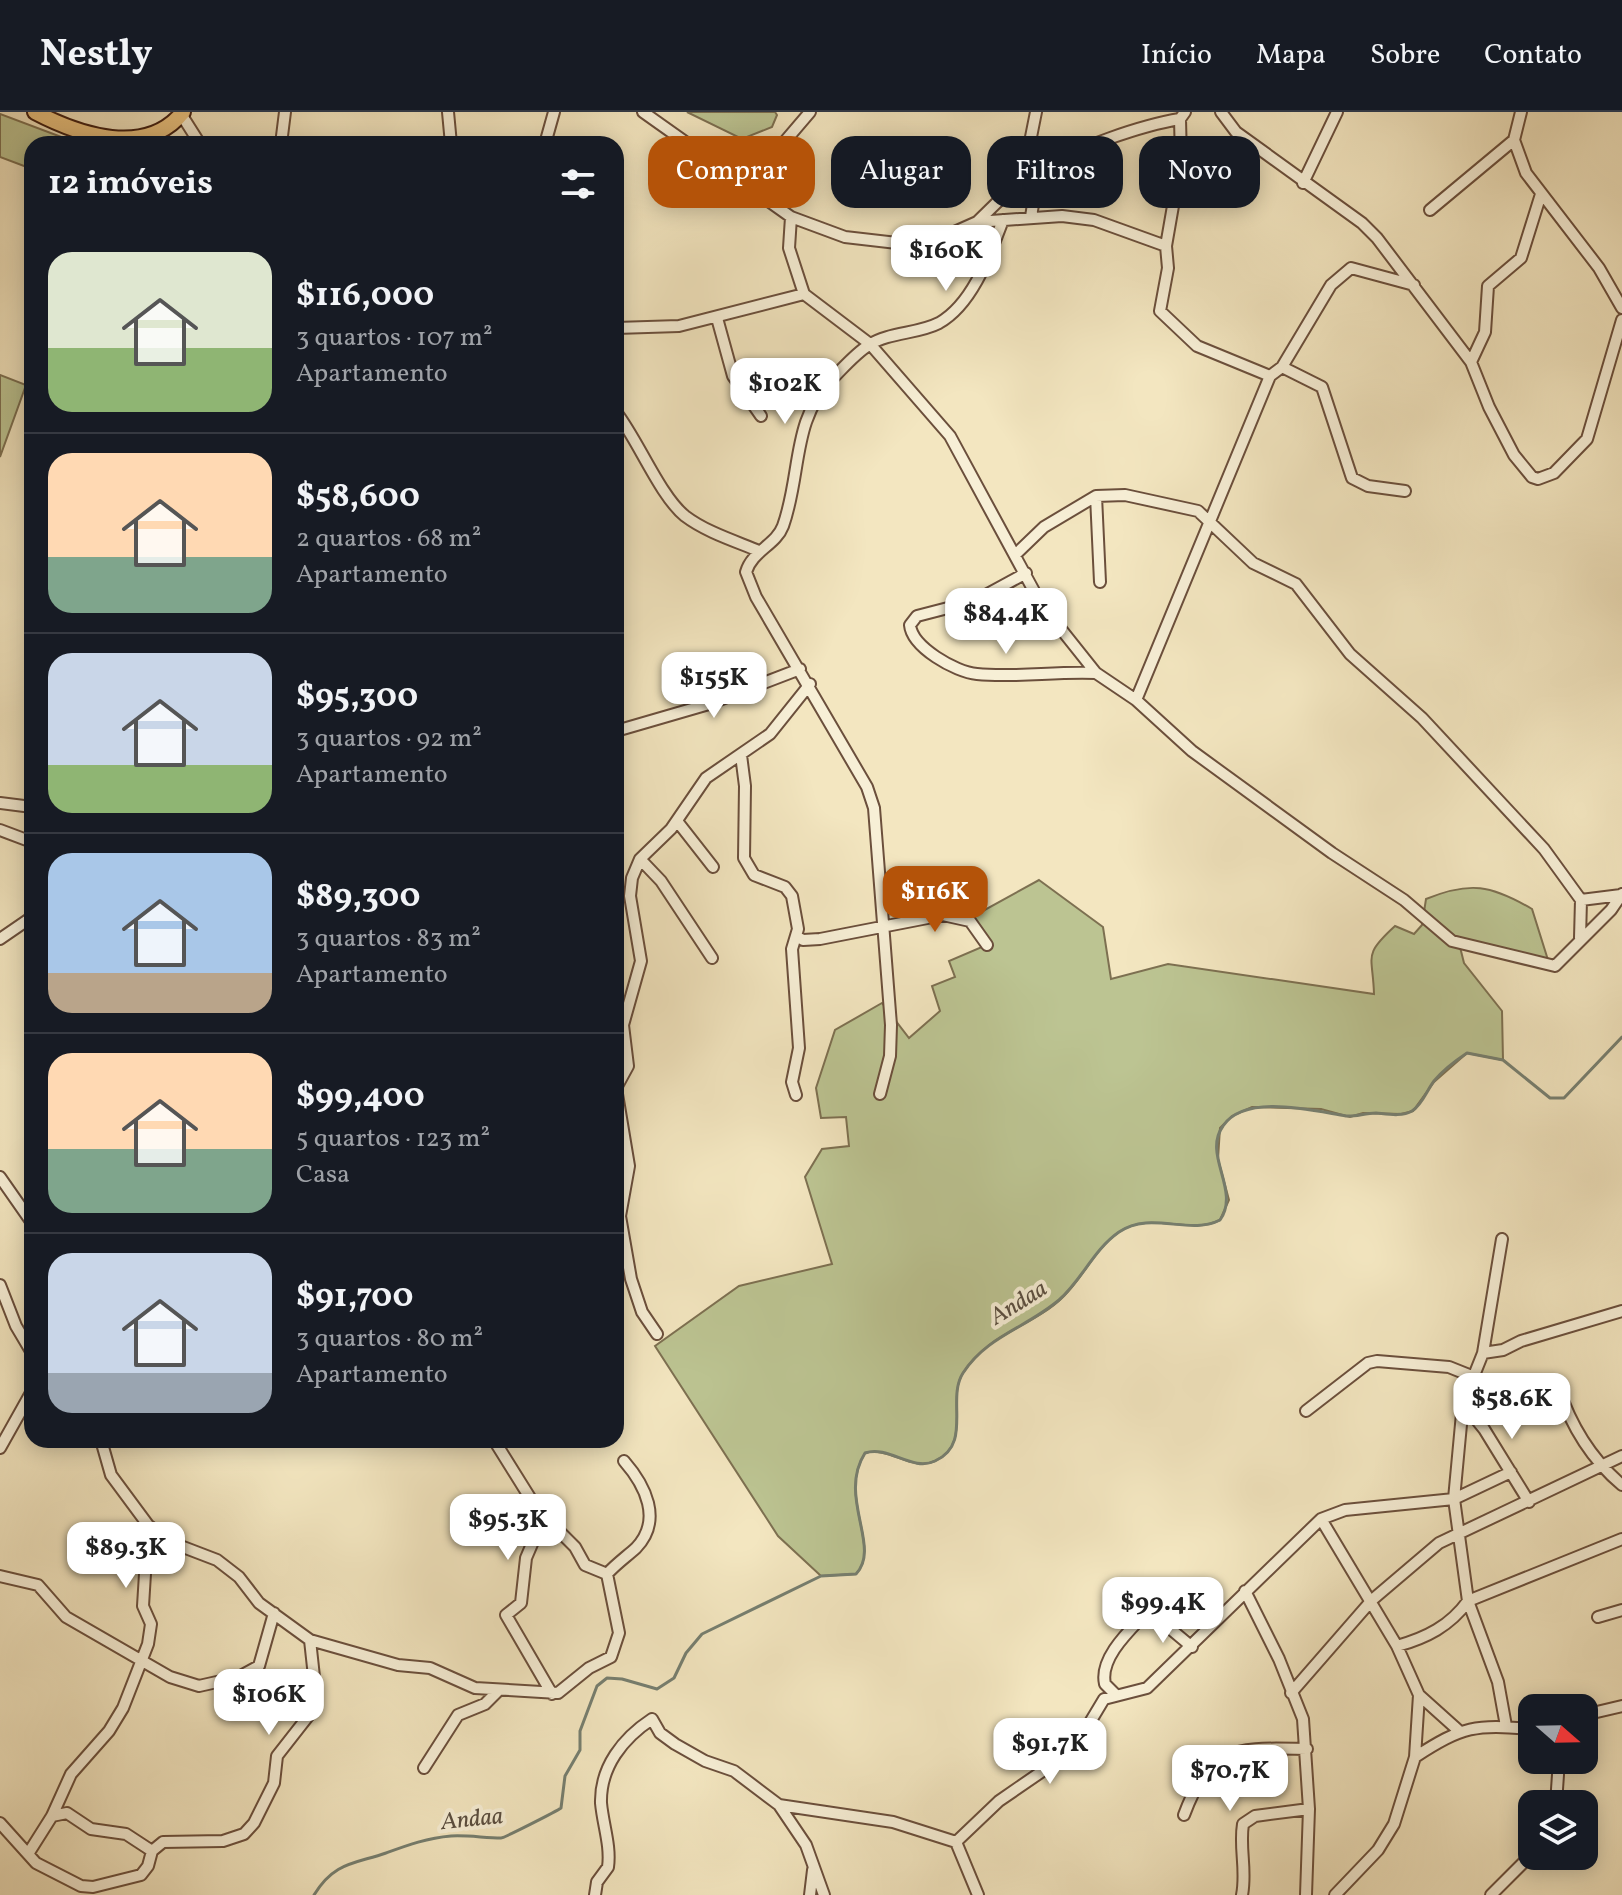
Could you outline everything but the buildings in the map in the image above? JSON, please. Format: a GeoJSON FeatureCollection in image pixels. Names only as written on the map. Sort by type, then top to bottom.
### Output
{"type":"FeatureCollection","features":[{"type":"Feature","properties":{"kind":"main road"},"geometry":{"type":"LineString","coordinates":[[35,112],[96,136]]}},
{"type":"Feature","properties":{"kind":"main road"},"geometry":{"type":"LineString","coordinates":[[147,136],[168,129],[182,113]]}},
{"type":"Feature","properties":{"kind":"street"},"geometry":{"type":"LineString","coordinates":[[282,136],[285,112]]}},
{"type":"Feature","properties":{"kind":"street"},"geometry":{"type":"LineString","coordinates":[[448,112],[450,136]]}},
{"type":"Feature","properties":{"kind":"street"},"geometry":{"type":"LineString","coordinates":[[547,136],[554,112]]}},
{"type":"Feature","properties":{"kind":"street"},"geometry":{"type":"LineString","coordinates":[[643,112],[676,136]]}},
{"type":"Feature","properties":{"kind":"street"},"geometry":{"type":"LineString","coordinates":[[790,136],[810,112]]}},
{"type":"Feature","properties":{"kind":"street"},"geometry":{"type":"LineString","coordinates":[[1032,136],[1036,112]]}},
{"type":"Feature","properties":{"kind":"street"},"geometry":{"type":"LineString","coordinates":[[1221,112],[1236,132],[1362,223],[1415,285],[1471,362],[1514,455],[1532,477],[1547,477],[1587,439],[1622,320]]}},
{"type":"Feature","properties":{"kind":"street"},"geometry":{"type":"LineString","coordinates":[[1303,183],[1337,112]]}},
{"type":"Feature","properties":{"kind":"street"},"geometry":{"type":"LineString","coordinates":[[1521,112],[1514,140],[1526,173],[1599,268],[1622,308]]}},
{"type":"Feature","properties":{"kind":"street"},"geometry":{"type":"LineString","coordinates":[[182,113],[194,136]]}},
{"type":"Feature","properties":{"kind":"street"},"geometry":{"type":"LineString","coordinates":[[1115,136],[1183,115],[1181,160],[1166,246],[1168,268],[1160,311],[1197,346],[1270,376]]}},
{"type":"Feature","properties":{"kind":"street"},"geometry":{"type":"LineString","coordinates":[[1430,210],[1514,140]]}},
{"type":"Feature","properties":{"kind":"street"},"geometry":{"type":"LineString","coordinates":[[1471,362],[1485,332],[1488,286],[1521,258],[1541,194]]}},
{"type":"Feature","properties":{"kind":"street"},"geometry":{"type":"LineString","coordinates":[[778,208],[791,217],[845,237],[911,246],[923,246],[977,222],[992,208]]}},
{"type":"Feature","properties":{"kind":"street"},"geometry":{"type":"LineString","coordinates":[[1031,217],[1034,208]]}},
{"type":"Feature","properties":{"kind":"street"},"geometry":{"type":"LineString","coordinates":[[977,222],[1062,216],[1094,220],[1166,246]]}},
{"type":"Feature","properties":{"kind":"street"},"geometry":{"type":"LineString","coordinates":[[791,217],[789,248],[804,294],[870,344],[950,436],[1041,604],[1096,673],[1136,700],[1192,751],[1332,853],[1404,900],[1460,946],[1551,967],[1602,920],[1621,894]]}},
{"type":"Feature","properties":{"kind":"street"},"geometry":{"type":"LineString","coordinates":[[880,1094],[886,1078],[891,1041],[886,926],[874,808],[867,787],[749,582],[748,565],[759,551],[777,537],[784,525],[795,482],[803,421],[811,404],[831,379],[870,344],[932,326],[949,315],[970,290],[1003,220]]}},
{"type":"Feature","properties":{"kind":"street"},"geometry":{"type":"LineString","coordinates":[[1136,700],[1270,376],[1282,367],[1341,272],[1351,268],[1363,270],[1415,285]]}},
{"type":"Feature","properties":{"kind":"street"},"geometry":{"type":"LineString","coordinates":[[624,328],[679,326],[804,294]]}},
{"type":"Feature","properties":{"kind":"street"},"geometry":{"type":"LineString","coordinates":[[717,318],[733,376],[761,416]]}},
{"type":"Feature","properties":{"kind":"street"},"geometry":{"type":"LineString","coordinates":[[1282,367],[1322,387],[1352,478],[1368,486],[1405,491]]}},
{"type":"Feature","properties":{"kind":"street"},"geometry":{"type":"LineString","coordinates":[[624,422],[636,437],[667,494],[684,516],[759,551]]}},
{"type":"Feature","properties":{"kind":"street"},"geometry":{"type":"LineString","coordinates":[[1016,554],[1044,527],[1096,496],[1125,495],[1192,509],[1210,520],[1253,563],[1296,584],[1350,654],[1422,718],[1544,849],[1581,900],[1580,938]]}},
{"type":"Feature","properties":{"kind":"street"},"geometry":{"type":"LineString","coordinates":[[1096,496],[1100,582]]}},
{"type":"Feature","properties":{"kind":"street"},"geometry":{"type":"LineString","coordinates":[[1026,573],[975,601],[917,616],[910,625],[912,636],[919,644],[972,674],[1096,673]]}},
{"type":"Feature","properties":{"kind":"street"},"geometry":{"type":"LineString","coordinates":[[624,729],[709,704],[800,669]]}},
{"type":"Feature","properties":{"kind":"street"},"geometry":{"type":"LineString","coordinates":[[624,1021],[641,961],[630,896],[632,878],[640,859],[677,821],[706,778],[770,734],[810,684]]}},
{"type":"Feature","properties":{"kind":"street"},"geometry":{"type":"LineString","coordinates":[[741,755],[745,786],[743,855],[754,875],[790,892],[796,936],[792,949],[799,1048],[792,1082],[796,1095]]}},
{"type":"Feature","properties":{"kind":"street"},"geometry":{"type":"LineString","coordinates":[[0,803],[24,806]]}},
{"type":"Feature","properties":{"kind":"street"},"geometry":{"type":"LineString","coordinates":[[677,821],[713,867]]}},
{"type":"Feature","properties":{"kind":"street"},"geometry":{"type":"LineString","coordinates":[[0,830],[24,839]]}},
{"type":"Feature","properties":{"kind":"street"},"geometry":{"type":"LineString","coordinates":[[640,859],[661,881],[712,958]]}},
{"type":"Feature","properties":{"kind":"street"},"geometry":{"type":"LineString","coordinates":[[1581,900],[1621,894]]}},
{"type":"Feature","properties":{"kind":"street"},"geometry":{"type":"LineString","coordinates":[[796,936],[810,940],[943,915],[958,917],[977,928],[987,945]]}},
{"type":"Feature","properties":{"kind":"street"},"geometry":{"type":"LineString","coordinates":[[0,939],[24,922]]}},
{"type":"Feature","properties":{"kind":"street"},"geometry":{"type":"LineString","coordinates":[[624,1030],[630,1059],[624,1071]]}},
{"type":"Feature","properties":{"kind":"street"},"geometry":{"type":"LineString","coordinates":[[624,1136],[629,1166],[624,1194]]}},
{"type":"Feature","properties":{"kind":"street"},"geometry":{"type":"LineString","coordinates":[[0,1177],[24,1211]]}},
{"type":"Feature","properties":{"kind":"street"},"geometry":{"type":"LineString","coordinates":[[624,1239],[631,1279],[642,1312],[657,1334]]}},
{"type":"Feature","properties":{"kind":"street"},"geometry":{"type":"LineString","coordinates":[[1502,1239],[1483,1353],[1463,1403],[1454,1499],[1456,1532],[1468,1601],[1498,1682],[1506,1726]]}},
{"type":"Feature","properties":{"kind":"street"},"geometry":{"type":"LineString","coordinates":[[0,1285],[24,1340]]}},
{"type":"Feature","properties":{"kind":"street"},"geometry":{"type":"LineString","coordinates":[[1483,1353],[1503,1350],[1521,1341],[1622,1311]]}},
{"type":"Feature","properties":{"kind":"street"},"geometry":{"type":"LineString","coordinates":[[1306,1411],[1368,1363],[1377,1361],[1449,1367],[1474,1377]]}},
{"type":"Feature","properties":{"kind":"street"},"geometry":{"type":"LineString","coordinates":[[1558,1387],[1569,1418],[1601,1467],[1622,1485]]}},
{"type":"Feature","properties":{"kind":"street"},"geometry":{"type":"LineString","coordinates":[[1463,1403],[1529,1502]]}},
{"type":"Feature","properties":{"kind":"street"},"geometry":{"type":"LineString","coordinates":[[0,1448],[24,1405]]}},
{"type":"Feature","properties":{"kind":"street"},"geometry":{"type":"LineString","coordinates":[[103,1448],[111,1475],[148,1525],[170,1542],[217,1560],[239,1577],[259,1603],[310,1640],[398,1665],[430,1668],[461,1684],[498,1691],[552,1694],[563,1691],[589,1668],[607,1660],[617,1646],[619,1624],[607,1574]]}},
{"type":"Feature","properties":{"kind":"street"},"geometry":{"type":"LineString","coordinates":[[499,1448],[537,1509],[575,1547],[585,1565],[607,1574]]}},
{"type":"Feature","properties":{"kind":"street"},"geometry":{"type":"LineString","coordinates":[[1291,1693],[1372,1600],[1423,1554],[1456,1532],[1529,1502],[1622,1456]]}},
{"type":"Feature","properties":{"kind":"street"},"geometry":{"type":"LineString","coordinates":[[607,1574],[638,1545],[649,1526],[647,1495],[624,1461]]}},
{"type":"Feature","properties":{"kind":"street"},"geometry":{"type":"LineString","coordinates":[[956,1842],[999,1801],[1060,1759],[1080,1739],[1100,1703],[1115,1694],[1147,1688],[1321,1519],[1345,1510],[1454,1499],[1511,1472]]}},
{"type":"Feature","properties":{"kind":"street"},"geometry":{"type":"LineString","coordinates":[[537,1509],[538,1530],[526,1558],[521,1603],[506,1615],[552,1694]]}},
{"type":"Feature","properties":{"kind":"street"},"geometry":{"type":"LineString","coordinates":[[1321,1519],[1372,1600],[1419,1695],[1458,1730]]}},
{"type":"Feature","properties":{"kind":"street"},"geometry":{"type":"LineString","coordinates":[[28,1854],[52,1816],[71,1774],[109,1731],[123,1708],[148,1644],[151,1624],[143,1606],[148,1525]]}},
{"type":"Feature","properties":{"kind":"street"},"geometry":{"type":"LineString","coordinates":[[1397,1646],[1438,1631],[1460,1613],[1468,1601],[1622,1539]]}},
{"type":"Feature","properties":{"kind":"street"},"geometry":{"type":"LineString","coordinates":[[0,1576],[38,1585],[66,1617],[141,1658],[158,1672],[199,1686],[239,1677],[261,1662],[263,1642],[274,1613]]}},
{"type":"Feature","properties":{"kind":"street"},"geometry":{"type":"LineString","coordinates":[[1245,1591],[1279,1659],[1303,1719],[1309,1809],[1306,1895]]}},
{"type":"Feature","properties":{"kind":"street"},"geometry":{"type":"LineString","coordinates":[[1598,1617],[1622,1610]]}},
{"type":"Feature","properties":{"kind":"street"},"geometry":{"type":"LineString","coordinates":[[1115,1694],[1105,1684],[1106,1667],[1125,1636],[1146,1613],[1155,1616],[1192,1647]]}},
{"type":"Feature","properties":{"kind":"street"},"geometry":{"type":"LineString","coordinates":[[0,1823],[36,1863],[70,1882],[93,1887],[141,1875],[148,1866],[152,1851],[163,1842],[234,1839],[254,1823],[277,1776],[277,1756],[315,1704],[310,1640]]}},
{"type":"Feature","properties":{"kind":"street"},"geometry":{"type":"LineString","coordinates":[[424,1768],[458,1715],[485,1704],[498,1691]]}},
{"type":"Feature","properties":{"kind":"street"},"geometry":{"type":"LineString","coordinates":[[1335,1895],[1378,1850],[1394,1824],[1415,1757],[1419,1695]]}},
{"type":"Feature","properties":{"kind":"street"},"geometry":{"type":"LineString","coordinates":[[1598,1712],[1622,1706]]}},
{"type":"Feature","properties":{"kind":"street"},"geometry":{"type":"LineString","coordinates":[[595,1895],[594,1889],[607,1872],[609,1861],[601,1800],[609,1768],[618,1746],[652,1719],[660,1733],[675,1744],[705,1761],[734,1771],[779,1805],[806,1845],[824,1895]]}},
{"type":"Feature","properties":{"kind":"street"},"geometry":{"type":"LineString","coordinates":[[1415,1757],[1458,1730],[1518,1727]]}},
{"type":"Feature","properties":{"kind":"street"},"geometry":{"type":"LineString","coordinates":[[1184,1815],[1196,1785],[1210,1764],[1231,1754],[1260,1748],[1307,1749]]}},
{"type":"Feature","properties":{"kind":"street"},"geometry":{"type":"LineString","coordinates":[[779,1805],[893,1822],[956,1842],[978,1895]]}},
{"type":"Feature","properties":{"kind":"street"},"geometry":{"type":"LineString","coordinates":[[1242,1895],[1246,1861],[1241,1839],[1243,1824],[1255,1816],[1309,1809]]}},
{"type":"Feature","properties":{"kind":"street"},"geometry":{"type":"LineString","coordinates":[[52,1816],[67,1813],[91,1829],[126,1834],[152,1851]]}},
{"type":"Feature","properties":{"kind":"street"},"geometry":{"type":"LineString","coordinates":[[810,1895],[814,1868]]}},
{"type":"Feature","properties":{"kind":"street"},"geometry":{"type":"LineString","coordinates":[[1491,1895],[1518,1868]]}},
{"type":"Feature","properties":{"kind":"green space"},"geometry":{"type":"Polygon","coordinates":[[[687,112],[775,112],[777,115],[772,127],[750,136],[736,136],[687,112]]]}},
{"type":"Feature","properties":{"kind":"green space"},"geometry":{"type":"Polygon","coordinates":[[[0,114],[59,136],[24,136],[24,166],[0,157],[0,114]]]}},
{"type":"Feature","properties":{"kind":"green space"},"geometry":{"type":"Polygon","coordinates":[[[0,375],[24,384],[24,391],[0,457],[0,375]]]}},
{"type":"Feature","properties":{"kind":"green space"},"geometry":{"type":"Polygon","coordinates":[[[1039,880],[1103,927],[1111,979],[1168,964],[1374,994],[1372,957],[1385,936],[1395,926],[1414,934],[1422,925],[1426,899],[1468,888],[1492,891],[1532,909],[1548,960],[1460,947],[1464,963],[1502,1011],[1503,1060],[1467,1053],[1434,1082],[1413,1111],[1401,1114],[1363,1113],[1350,1117],[1321,1109],[1252,1107],[1232,1116],[1220,1128],[1218,1159],[1229,1200],[1220,1220],[1196,1226],[1144,1223],[1119,1232],[1052,1307],[998,1339],[963,1373],[958,1384],[956,1433],[946,1453],[926,1464],[883,1453],[865,1453],[855,1487],[863,1535],[863,1563],[856,1574],[821,1576],[778,1536],[655,1346],[739,1286],[832,1264],[805,1177],[822,1149],[849,1146],[846,1117],[821,1118],[816,1088],[835,1030],[882,1003],[909,1038],[940,1011],[932,986],[955,977],[949,961],[982,947],[970,918],[1039,880]]]}},
{"type":"Feature","properties":{"kind":"waterway","name":"Andaa"},"geometry":{"type":"LineString","coordinates":[[314,1895],[329,1876],[354,1862],[434,1838],[501,1838],[561,1808],[565,1776],[580,1750],[580,1731],[597,1686],[607,1678],[657,1689],[674,1678],[686,1653],[702,1634],[821,1576],[856,1574],[863,1563],[864,1550],[855,1487],[865,1453],[883,1452],[918,1463],[935,1461],[946,1453],[956,1433],[958,1384],[973,1360],[995,1341],[1059,1300],[1102,1247],[1119,1232],[1144,1223],[1196,1226],[1220,1220],[1226,1197],[1218,1161],[1218,1137],[1233,1116],[1263,1107],[1299,1108],[1349,1116],[1408,1113],[1419,1105],[1441,1073],[1467,1053],[1503,1060],[1550,1098],[1564,1098],[1622,1037]]}}]}
